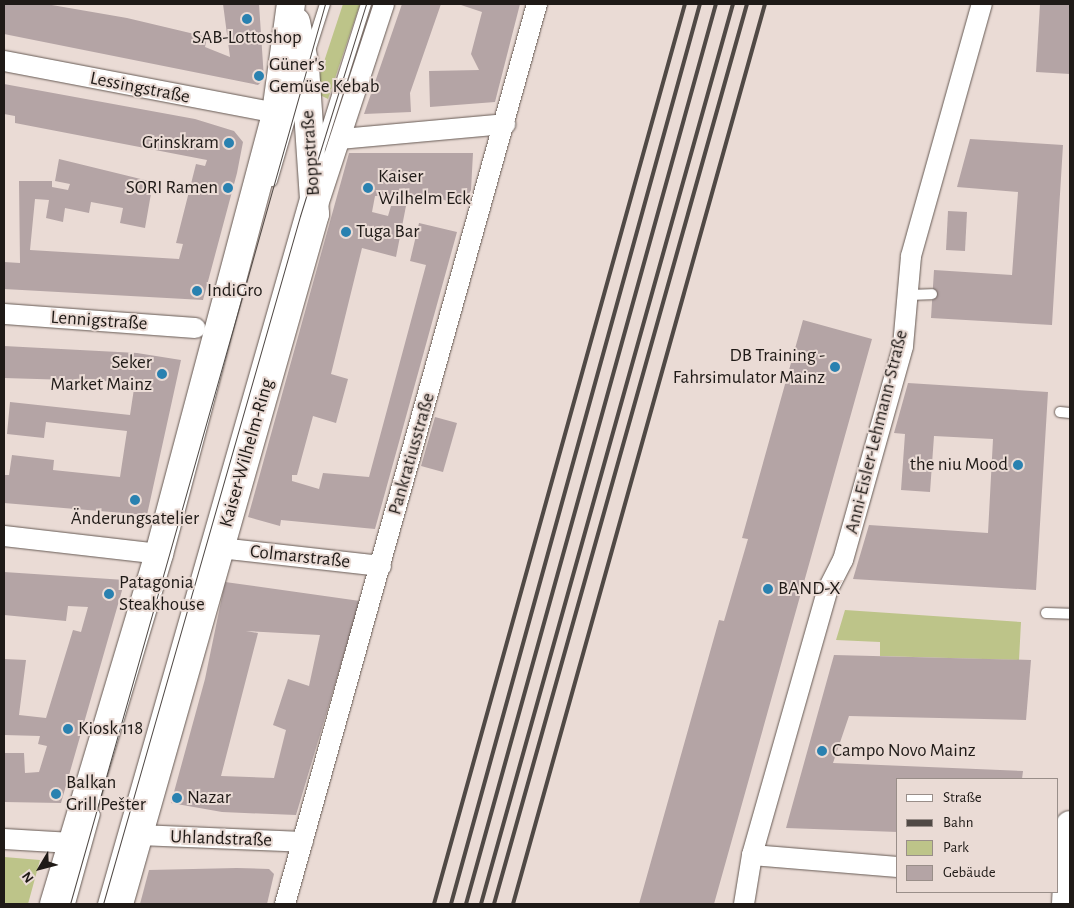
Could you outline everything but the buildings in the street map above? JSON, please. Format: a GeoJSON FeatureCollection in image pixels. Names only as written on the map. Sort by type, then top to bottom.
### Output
{"type":"FeatureCollection","features":[{"type":"Feature","properties":{"kind":"street","name":"Boppstraße"},"geometry":{"type":"LineString","coordinates":[[292,4],[305,67],[315,214]]}},
{"type":"Feature","properties":{"kind":"street","name":"Boppstraße"},"geometry":{"type":"LineString","coordinates":[[276,113],[292,4]]}},
{"type":"Feature","properties":{"kind":"street","name":"Kaiser-Wilhelm-Ring"},"geometry":{"type":"LineString","coordinates":[[119,904],[315,214],[384,4]]}},
{"type":"Feature","properties":{"kind":"street","name":"Pankratiusstraße"},"geometry":{"type":"LineString","coordinates":[[285,904],[505,124],[537,4]]}},
{"type":"Feature","properties":{"kind":"street","name":"Anni-Eisler-Lehmann-Straße"},"geometry":{"type":"LineString","coordinates":[[744,904],[752,855],[828,589],[843,560],[900,356],[911,256],[982,4]]}},
{"type":"Feature","properties":{"kind":"street","name":"Lessingstraße"},"geometry":{"type":"LineString","coordinates":[[4,61],[276,113]]}},
{"type":"Feature","properties":{"kind":"street"},"geometry":{"type":"LineString","coordinates":[[54,904],[158,554],[206,329],[276,113]]}},
{"type":"Feature","properties":{"kind":"street"},"geometry":{"type":"LineString","coordinates":[[341,139],[505,124]]}},
{"type":"Feature","properties":{"kind":"street","name":"Lennigstraße"},"geometry":{"type":"LineString","coordinates":[[4,314],[206,329]]}},
{"type":"Feature","properties":{"kind":"street"},"geometry":{"type":"LineString","coordinates":[[4,536],[158,554]]}},
{"type":"Feature","properties":{"kind":"street","name":"Colmarstraße"},"geometry":{"type":"LineString","coordinates":[[220,548],[381,566]]}},
{"type":"Feature","properties":{"kind":"street"},"geometry":{"type":"LineString","coordinates":[[1064,887],[1070,825]]}},
{"type":"Feature","properties":{"kind":"street","name":"Uhlandstraße"},"geometry":{"type":"LineString","coordinates":[[139,835],[303,842]]}},
{"type":"Feature","properties":{"kind":"street"},"geometry":{"type":"LineString","coordinates":[[4,839],[72,843]]}},
{"type":"Feature","properties":{"kind":"street"},"geometry":{"type":"LineString","coordinates":[[752,855],[896,866]]}},
{"type":"Feature","properties":{"kind":"lane"},"geometry":{"type":"LineString","coordinates":[[268,194],[325,4]]}},
{"type":"Feature","properties":{"kind":"lane","name":"Kaiser-Wilhelm-Ring"},"geometry":{"type":"LineString","coordinates":[[103,904],[313,170],[366,4]]}},
{"type":"Feature","properties":{"kind":"lane"},"geometry":{"type":"LineString","coordinates":[[107,773],[255,242]]}},
{"type":"Feature","properties":{"kind":"lane"},"geometry":{"type":"LineString","coordinates":[[907,295],[932,294]]}},
{"type":"Feature","properties":{"kind":"lane"},"geometry":{"type":"LineString","coordinates":[[1046,613],[1070,614]]}},
{"type":"Feature","properties":{"kind":"lane"},"geometry":{"type":"LineString","coordinates":[[70,904],[99,801]]}},
{"type":"Feature","properties":{"kind":"green space"},"geometry":{"type":"Polygon","coordinates":[[[343,4],[360,4],[328,99],[314,92],[343,4]]]}},
{"type":"Feature","properties":{"kind":"green space"},"geometry":{"type":"Polygon","coordinates":[[[845,610],[1021,622],[1019,660],[880,656],[880,642],[836,640],[845,610]]]}},
{"type":"Feature","properties":{"kind":"green space"},"geometry":{"type":"Polygon","coordinates":[[[4,857],[40,860],[28,904],[4,904],[4,857]]]}},
{"type":"Feature","properties":{"kind":"tram line"},"geometry":{"type":"LineString","coordinates":[[70,904],[325,4]]}},
{"type":"Feature","properties":{"kind":"tram line"},"geometry":{"type":"LineString","coordinates":[[103,904],[300,216],[366,4]]}},
{"type":"Feature","properties":{"kind":"railway"},"geometry":{"type":"LineString","coordinates":[[434,904],[685,4]]}},
{"type":"Feature","properties":{"kind":"railway"},"geometry":{"type":"LineString","coordinates":[[451,904],[700,4]]}},
{"type":"Feature","properties":{"kind":"railway"},"geometry":{"type":"LineString","coordinates":[[466,904],[716,4]]}},
{"type":"Feature","properties":{"kind":"railway"},"geometry":{"type":"LineString","coordinates":[[481,904],[733,4]]}},
{"type":"Feature","properties":{"kind":"railway"},"geometry":{"type":"LineString","coordinates":[[494,904],[747,4]]}},
{"type":"Feature","properties":{"kind":"railway"},"geometry":{"type":"LineString","coordinates":[[513,904],[765,4]]}},
{"type":"Feature","properties":{"kind":"place","name":"SAB-Lottoshop"},"geometry":{"type":"Point","coordinates":[247,19]}},
{"type":"Feature","properties":{"kind":"place","name":"Güner's Gemüse Kebab"},"geometry":{"type":"Point","coordinates":[259,76]}},
{"type":"Feature","properties":{"kind":"place","name":"Grinskram"},"geometry":{"type":"Point","coordinates":[229,143]}},
{"type":"Feature","properties":{"kind":"place","name":"SORI Ramen"},"geometry":{"type":"Point","coordinates":[228,188]}},
{"type":"Feature","properties":{"kind":"place","name":"Kaiser Wilhelm Eck"},"geometry":{"type":"Point","coordinates":[368,188]}},
{"type":"Feature","properties":{"kind":"place","name":"Tuga Bar"},"geometry":{"type":"Point","coordinates":[346,232]}},
{"type":"Feature","properties":{"kind":"place","name":"IndiGro"},"geometry":{"type":"Point","coordinates":[197,291]}},
{"type":"Feature","properties":{"kind":"place","name":"DB Training - Fahrsimulator Mainz"},"geometry":{"type":"Point","coordinates":[835,367]}},
{"type":"Feature","properties":{"kind":"place","name":"Seker Market Mainz"},"geometry":{"type":"Point","coordinates":[162,374]}},
{"type":"Feature","properties":{"kind":"place","name":"the niu Mood"},"geometry":{"type":"Point","coordinates":[1018,465]}},
{"type":"Feature","properties":{"kind":"place","name":"Änderungsatelier"},"geometry":{"type":"Point","coordinates":[135,500]}},
{"type":"Feature","properties":{"kind":"place","name":"BAND-X"},"geometry":{"type":"Point","coordinates":[768,589]}},
{"type":"Feature","properties":{"kind":"place","name":"Patagonia Steakhouse"},"geometry":{"type":"Point","coordinates":[109,594]}},
{"type":"Feature","properties":{"kind":"place","name":"Kiosk 118"},"geometry":{"type":"Point","coordinates":[68,729]}},
{"type":"Feature","properties":{"kind":"place","name":"Campo Novo Mainz"},"geometry":{"type":"Point","coordinates":[822,751]}},
{"type":"Feature","properties":{"kind":"place","name":"Balkan Grill Pešter"},"geometry":{"type":"Point","coordinates":[56,794]}},
{"type":"Feature","properties":{"kind":"place","name":"Nazar"},"geometry":{"type":"Point","coordinates":[177,798]}}]}
